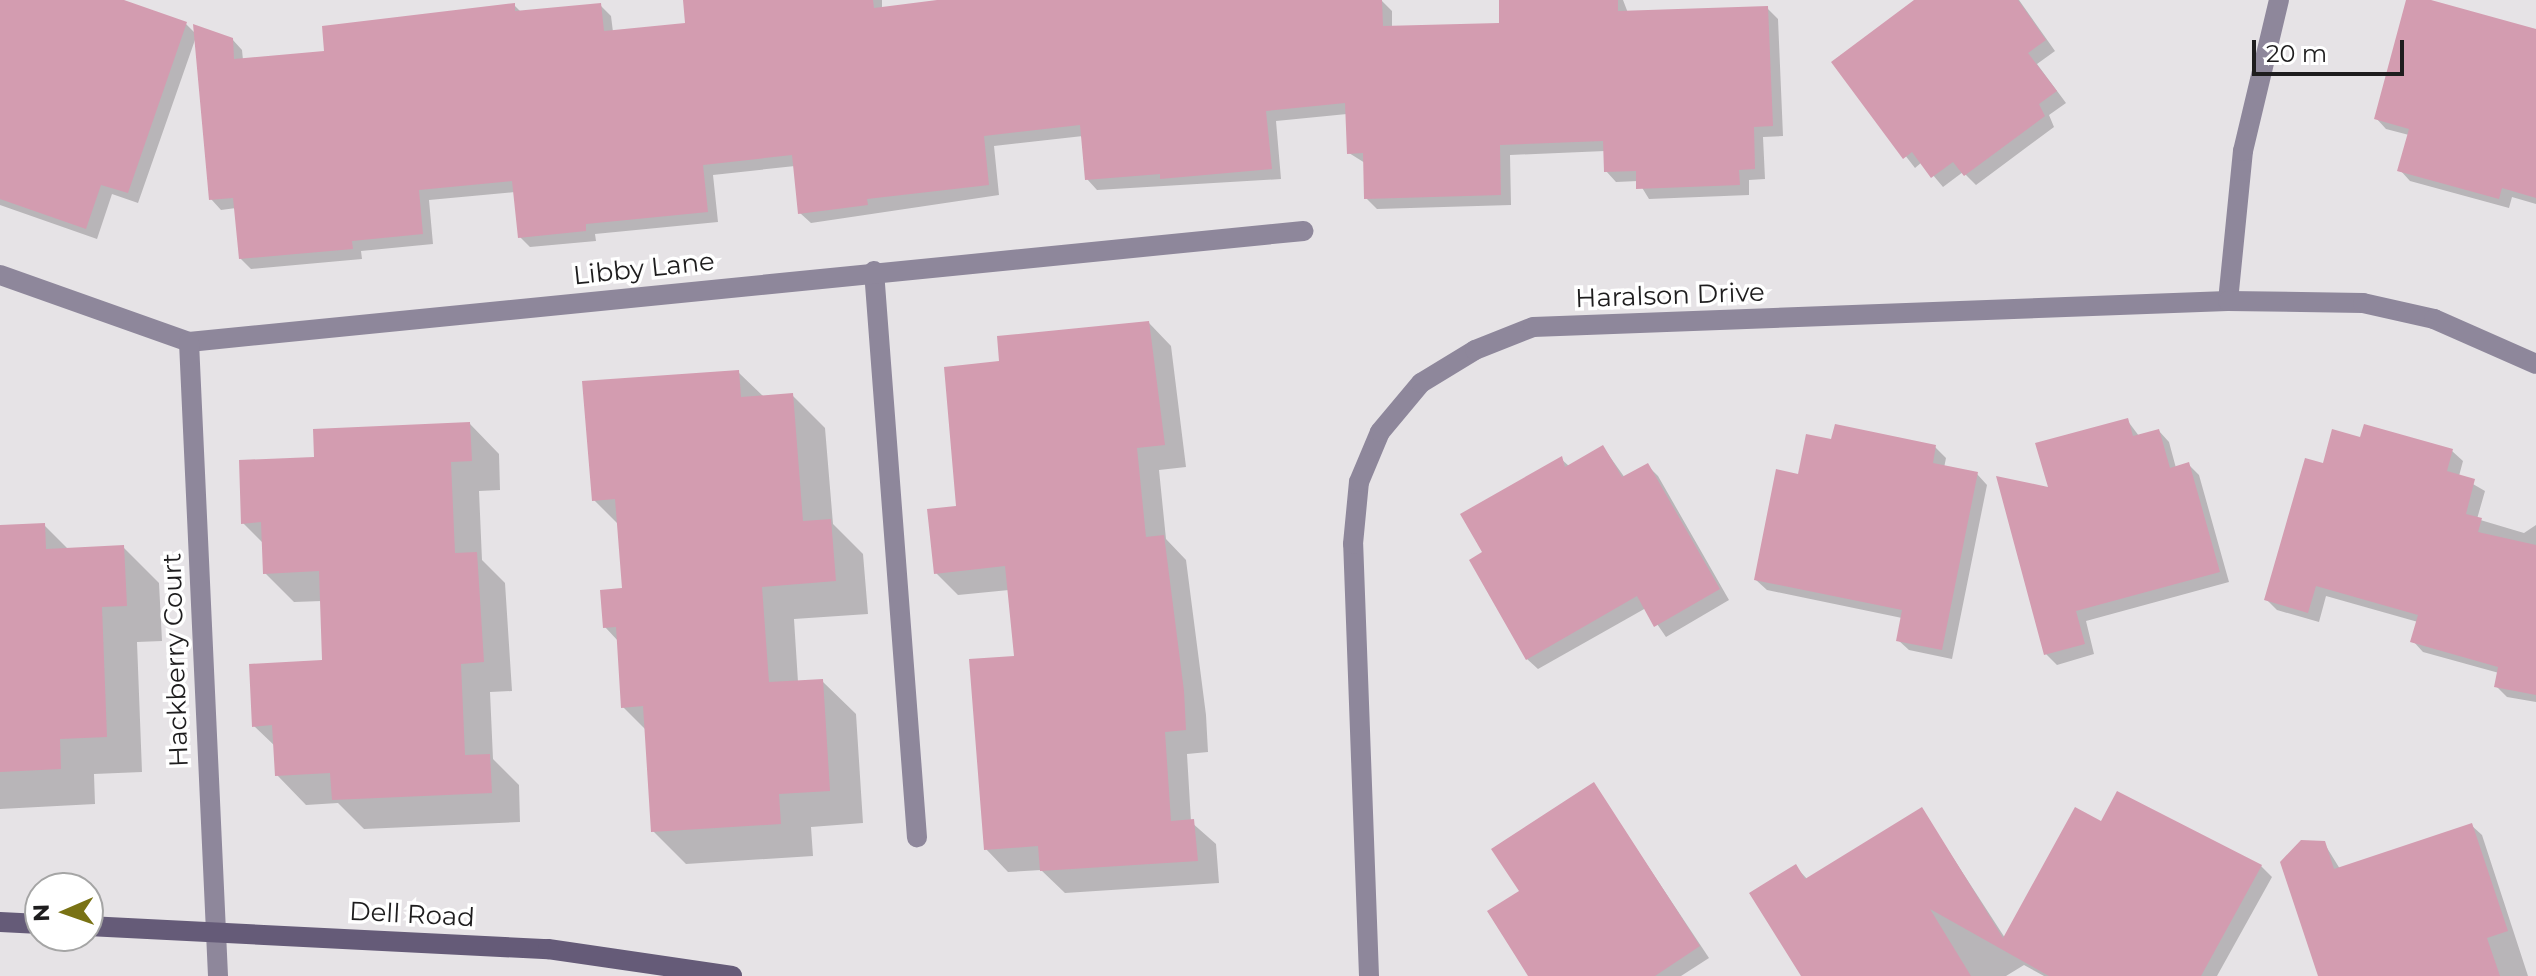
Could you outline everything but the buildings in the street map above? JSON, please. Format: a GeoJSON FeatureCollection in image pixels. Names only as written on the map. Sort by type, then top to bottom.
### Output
{"type":"FeatureCollection","features":[{"type":"Feature","properties":{"kind":"street"},"geometry":{"type":"LineString","coordinates":[[2228,301],[2243,151],[2279,0]]}},
{"type":"Feature","properties":{"kind":"street","name":"Libby Lane"},"geometry":{"type":"LineString","coordinates":[[0,275],[189,342],[874,271],[1303,231]]}},
{"type":"Feature","properties":{"kind":"street"},"geometry":{"type":"LineString","coordinates":[[874,271],[917,837]]}},
{"type":"Feature","properties":{"kind":"street","name":"Haralson Drive"},"geometry":{"type":"LineString","coordinates":[[1369,976],[1353,544],[1359,482],[1380,432],[1421,383],[1475,350],[1533,327],[2228,301],[2363,303],[2434,319],[2536,364]]}},
{"type":"Feature","properties":{"kind":"street","name":"Hackberry Court"},"geometry":{"type":"LineString","coordinates":[[189,342],[218,976]]}},
{"type":"Feature","properties":{"kind":"street"},"geometry":{"type":"LineString","coordinates":[[0,922],[24,923]]}},
{"type":"Feature","properties":{"kind":"street","name":"Dell Road"},"geometry":{"type":"LineString","coordinates":[[104,927],[548,949],[732,976]]}}]}
